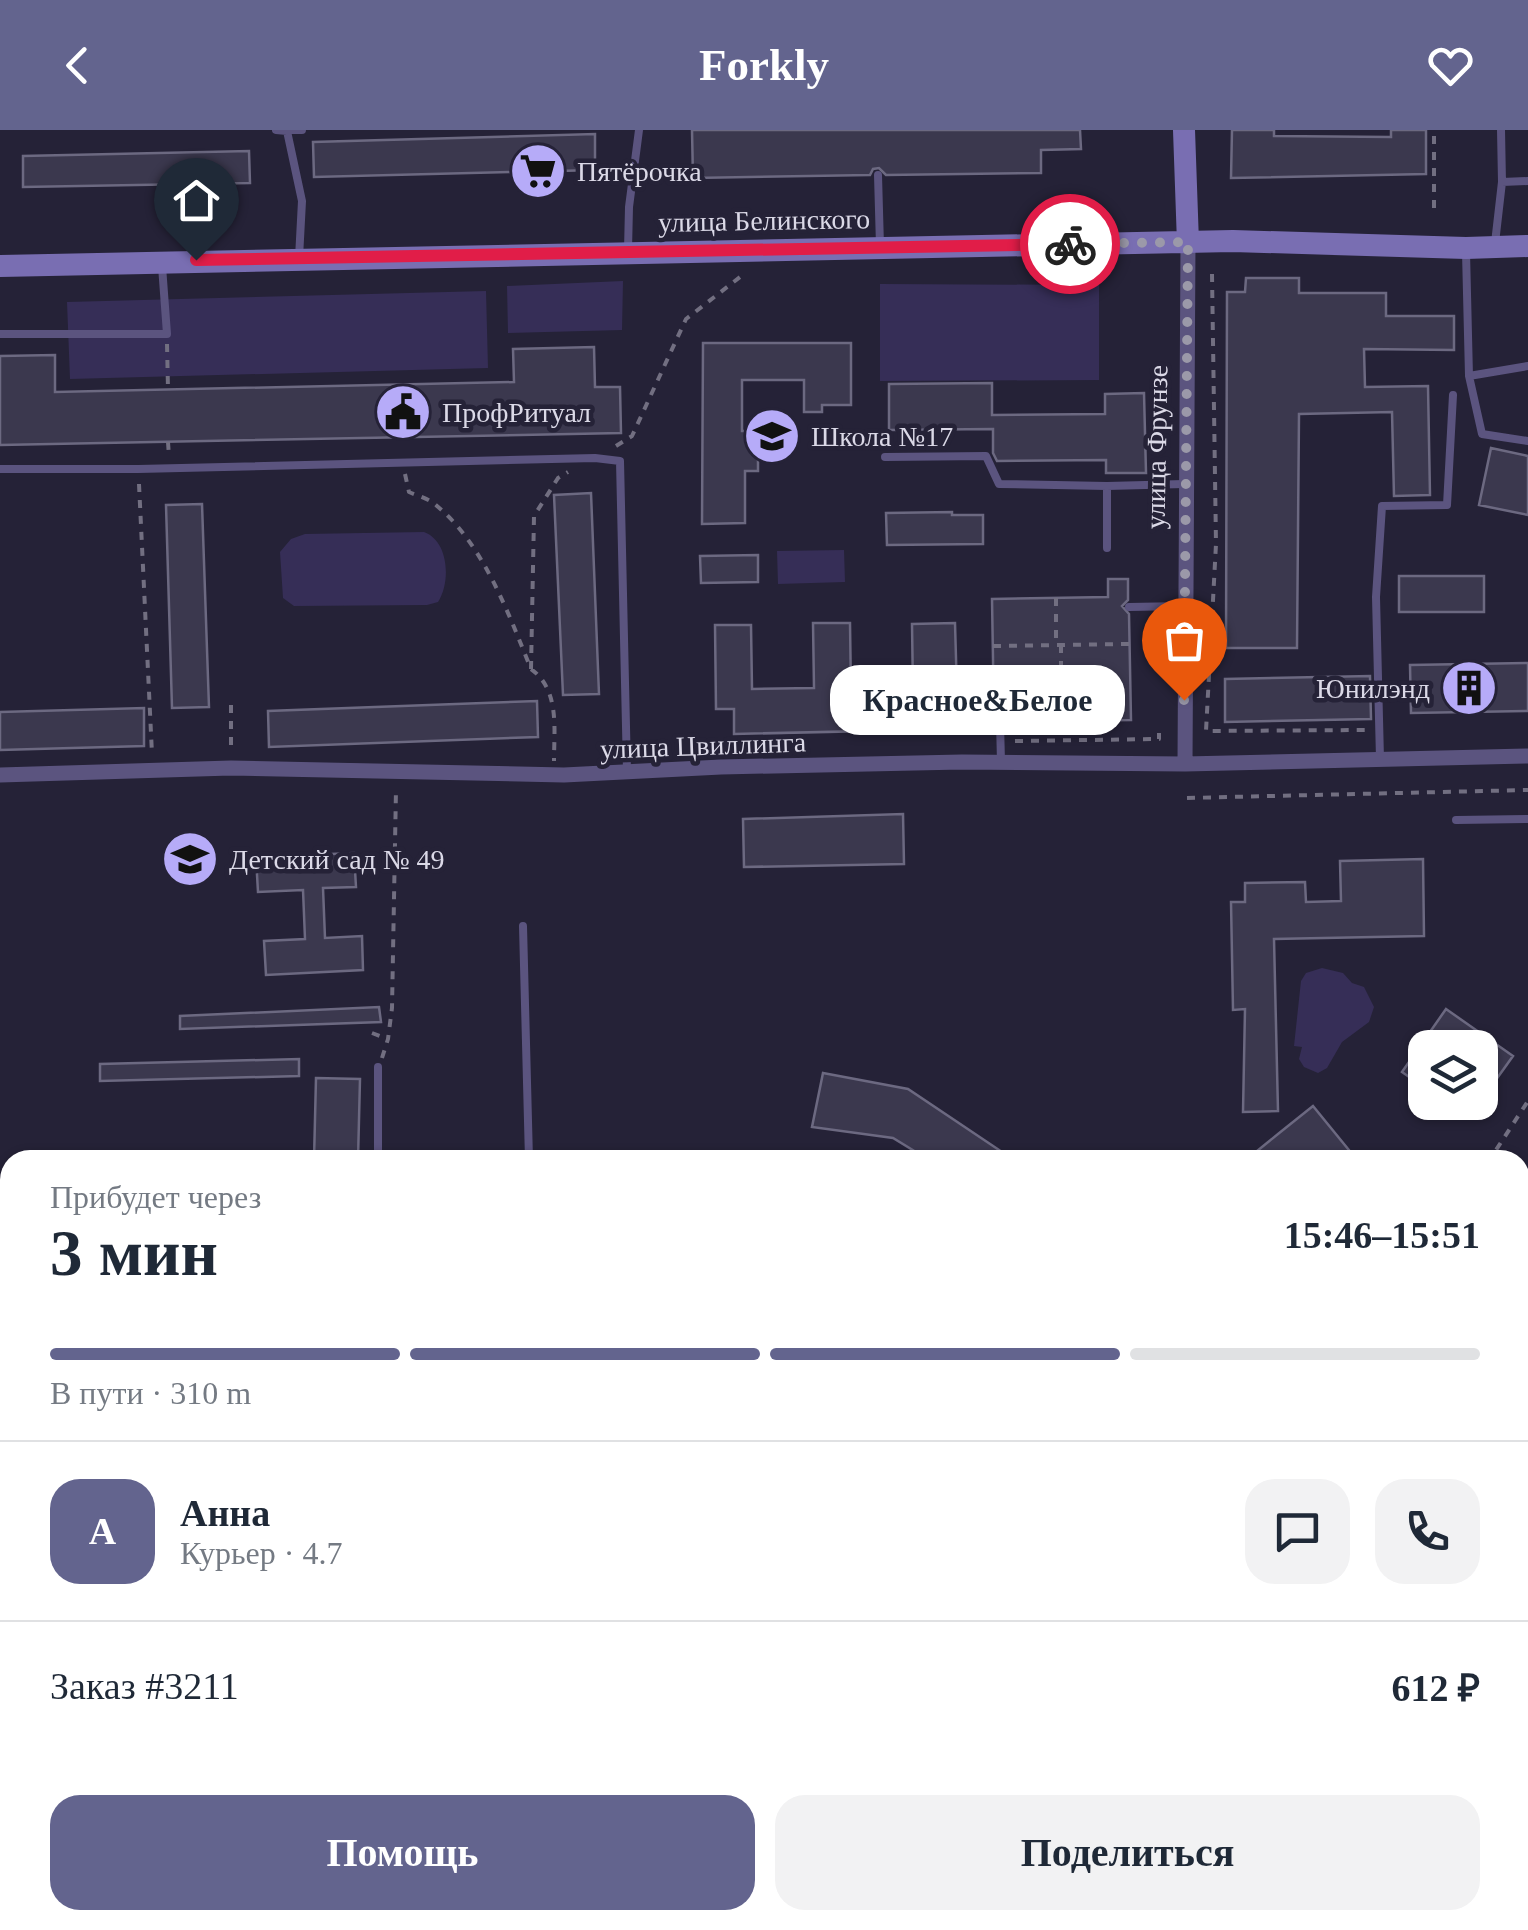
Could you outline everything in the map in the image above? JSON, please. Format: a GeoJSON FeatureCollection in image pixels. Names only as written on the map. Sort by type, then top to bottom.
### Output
{"type":"FeatureCollection","features":[{"type":"Feature","properties":{"kind":"main road","name":"улица Фрунзе"},"geometry":{"type":"LineString","coordinates":[[1184,130],[1188,242]]}},
{"type":"Feature","properties":{"kind":"main road","name":"улица Белинского"},"geometry":{"type":"LineString","coordinates":[[0,266],[1188,242],[1528,246]]}},
{"type":"Feature","properties":{"kind":"street","name":"улица Фрунзе"},"geometry":{"type":"LineString","coordinates":[[1184,764],[1188,242]]}},
{"type":"Feature","properties":{"kind":"street","name":"улица Цвиллинга"},"geometry":{"type":"LineString","coordinates":[[0,775],[232,768],[554,775],[721,766],[1184,764],[1528,756]]}},
{"type":"Feature","properties":{"kind":"lane"},"geometry":{"type":"LineString","coordinates":[[276,130],[302,130]]}},
{"type":"Feature","properties":{"kind":"lane"},"geometry":{"type":"LineString","coordinates":[[286,130],[302,201],[299,258]]}},
{"type":"Feature","properties":{"kind":"lane"},"geometry":{"type":"LineString","coordinates":[[628,252],[639,130]]}},
{"type":"Feature","properties":{"kind":"lane"},"geometry":{"type":"LineString","coordinates":[[1494,248],[1502,206],[1501,130]]}},
{"type":"Feature","properties":{"kind":"lane"},"geometry":{"type":"LineString","coordinates":[[878,175],[880,249]]}},
{"type":"Feature","properties":{"kind":"lane"},"geometry":{"type":"LineString","coordinates":[[1502,182],[1528,181]]}},
{"type":"Feature","properties":{"kind":"lane"},"geometry":{"type":"LineString","coordinates":[[1466,248],[1470,376],[1482,434],[1528,440]]}},
{"type":"Feature","properties":{"kind":"lane"},"geometry":{"type":"LineString","coordinates":[[0,334],[167,334],[162,261]]}},
{"type":"Feature","properties":{"kind":"lane"},"geometry":{"type":"LineString","coordinates":[[1470,376],[1528,366]]}},
{"type":"Feature","properties":{"kind":"lane"},"geometry":{"type":"LineString","coordinates":[[1380,759],[1376,597],[1382,506],[1447,505],[1454,395]]}},
{"type":"Feature","properties":{"kind":"lane"},"geometry":{"type":"LineString","coordinates":[[885,457],[986,456],[1000,484],[1184,484]]}},
{"type":"Feature","properties":{"kind":"lane"},"geometry":{"type":"LineString","coordinates":[[0,469],[620,460],[628,773]]}},
{"type":"Feature","properties":{"kind":"lane"},"geometry":{"type":"LineString","coordinates":[[1107,486],[1107,548]]}},
{"type":"Feature","properties":{"kind":"lane"},"geometry":{"type":"LineString","coordinates":[[1128,606],[1185,606]]}},
{"type":"Feature","properties":{"kind":"lane"},"geometry":{"type":"LineString","coordinates":[[1002,722],[1005,742],[1003,762],[1002,722]]}},
{"type":"Feature","properties":{"kind":"lane"},"geometry":{"type":"LineString","coordinates":[[1456,820],[1528,818]]}},
{"type":"Feature","properties":{"kind":"lane"},"geometry":{"type":"LineString","coordinates":[[523,926],[529,1150]]}},
{"type":"Feature","properties":{"kind":"lane"},"geometry":{"type":"LineString","coordinates":[[378,1067],[378,1150]]}},
{"type":"Feature","properties":{"kind":"path"},"geometry":{"type":"LineString","coordinates":[[1434,130],[1434,208]]}},
{"type":"Feature","properties":{"kind":"path"},"geometry":{"type":"LineString","coordinates":[[1212,274],[1216,544],[1206,731],[1380,730]]}},
{"type":"Feature","properties":{"kind":"path"},"geometry":{"type":"LineString","coordinates":[[531,670],[534,516],[558,478],[632,436],[686,319],[740,278]]}},
{"type":"Feature","properties":{"kind":"path"},"geometry":{"type":"LineString","coordinates":[[167,334],[168,389]]}},
{"type":"Feature","properties":{"kind":"path"},"geometry":{"type":"LineString","coordinates":[[403,464],[409,492],[436,504],[496,582],[531,670],[538,674],[553,700],[554,775]]}},
{"type":"Feature","properties":{"kind":"path"},"geometry":{"type":"LineString","coordinates":[[138,469],[152,695],[152,772]]}},
{"type":"Feature","properties":{"kind":"path"},"geometry":{"type":"LineString","coordinates":[[1056,598],[1061,666]]}},
{"type":"Feature","properties":{"kind":"path"},"geometry":{"type":"LineString","coordinates":[[993,646],[1130,644]]}},
{"type":"Feature","properties":{"kind":"path"},"geometry":{"type":"LineString","coordinates":[[231,705],[232,768]]}},
{"type":"Feature","properties":{"kind":"path"},"geometry":{"type":"LineString","coordinates":[[1005,742],[1159,739],[1159,733]]}},
{"type":"Feature","properties":{"kind":"path"},"geometry":{"type":"LineString","coordinates":[[378,1067],[388,1039],[392,1008],[396,774]]}},
{"type":"Feature","properties":{"kind":"path"},"geometry":{"type":"LineString","coordinates":[[1187,798],[1528,790]]}},
{"type":"Feature","properties":{"kind":"path"},"geometry":{"type":"LineString","coordinates":[[372,1033],[388,1039]]}},
{"type":"Feature","properties":{"kind":"path"},"geometry":{"type":"LineString","coordinates":[[1496,1150],[1528,1101]]}},
{"type":"Feature","properties":{"kind":"shaded area"},"geometry":{"type":"Polygon","coordinates":[[[623,281],[622,330],[508,333],[507,286],[623,281]]]}},
{"type":"Feature","properties":{"kind":"shaded area"},"geometry":{"type":"Polygon","coordinates":[[[880,284],[1099,285],[1099,380],[880,381],[880,284]]]}},
{"type":"Feature","properties":{"kind":"shaded area"},"geometry":{"type":"Polygon","coordinates":[[[486,291],[488,368],[70,379],[67,302],[486,291]]]}},
{"type":"Feature","properties":{"kind":"shaded area"},"geometry":{"type":"Polygon","coordinates":[[[424,532],[439,544],[445,563],[445,584],[438,602],[294,606],[283,598],[280,552],[291,539],[305,534],[424,532]]]}},
{"type":"Feature","properties":{"kind":"shaded area"},"geometry":{"type":"Polygon","coordinates":[[[844,550],[845,582],[778,584],[777,551],[844,550]]]}},
{"type":"Feature","properties":{"kind":"shaded area"},"geometry":{"type":"Polygon","coordinates":[[[1322,968],[1343,973],[1352,983],[1364,987],[1374,1007],[1369,1022],[1342,1042],[1327,1068],[1318,1073],[1304,1067],[1299,1059],[1302,1047],[1294,1046],[1301,981],[1306,973],[1322,968]]]}},
{"type":"Feature","properties":{"kind":"building"},"geometry":{"type":"Polygon","coordinates":[[[692,130],[1080,130],[1081,149],[1041,150],[1041,173],[886,175],[879,168],[870,175],[693,178],[692,130]]]}},
{"type":"Feature","properties":{"kind":"building"},"geometry":{"type":"Polygon","coordinates":[[[1232,130],[1274,130],[1274,136],[1391,137],[1391,130],[1426,130],[1426,174],[1231,178],[1232,130]]]}},
{"type":"Feature","properties":{"kind":"building"},"geometry":{"type":"Polygon","coordinates":[[[595,134],[595,170],[314,177],[313,142],[595,134]]]}},
{"type":"Feature","properties":{"kind":"building"},"geometry":{"type":"Polygon","coordinates":[[[249,151],[250,183],[23,187],[23,156],[249,151]]]}},
{"type":"Feature","properties":{"kind":"building"},"geometry":{"type":"Polygon","coordinates":[[[1246,278],[1299,278],[1299,293],[1386,293],[1386,316],[1454,316],[1454,350],[1364,349],[1365,387],[1428,386],[1430,495],[1394,496],[1392,412],[1299,414],[1297,648],[1226,648],[1227,292],[1245,292],[1246,278]]]}},
{"type":"Feature","properties":{"kind":"building"},"geometry":{"type":"Polygon","coordinates":[[[703,343],[851,343],[851,405],[822,405],[822,412],[804,412],[804,380],[742,380],[742,431],[758,431],[758,471],[745,471],[745,523],[702,524],[703,343]]]}},
{"type":"Feature","properties":{"kind":"building"},"geometry":{"type":"Polygon","coordinates":[[[594,347],[595,387],[620,387],[621,433],[0,445],[0,356],[55,355],[55,392],[514,382],[513,349],[594,347]]]}},
{"type":"Feature","properties":{"kind":"building"},"geometry":{"type":"Polygon","coordinates":[[[992,383],[992,415],[1105,414],[1105,394],[1144,393],[1146,473],[1106,473],[1106,460],[997,461],[993,429],[889,430],[889,384],[992,383]]]}},
{"type":"Feature","properties":{"kind":"building"},"geometry":{"type":"Polygon","coordinates":[[[1491,448],[1528,456],[1528,515],[1479,505],[1491,448]]]}},
{"type":"Feature","properties":{"kind":"building"},"geometry":{"type":"Polygon","coordinates":[[[591,493],[599,694],[563,695],[554,495],[591,493]]]}},
{"type":"Feature","properties":{"kind":"building"},"geometry":{"type":"Polygon","coordinates":[[[202,504],[209,707],[172,708],[166,505],[202,504]]]}},
{"type":"Feature","properties":{"kind":"building"},"geometry":{"type":"Polygon","coordinates":[[[886,513],[983,515],[983,544],[887,545],[886,513]]]}},
{"type":"Feature","properties":{"kind":"building"},"geometry":{"type":"Polygon","coordinates":[[[758,555],[758,582],[701,583],[700,556],[758,555]]]}},
{"type":"Feature","properties":{"kind":"building"},"geometry":{"type":"Polygon","coordinates":[[[1399,576],[1484,576],[1484,612],[1399,612],[1399,576]]]}},
{"type":"Feature","properties":{"kind":"building"},"geometry":{"type":"Polygon","coordinates":[[[1108,579],[1128,579],[1128,600],[1122,606],[1129,614],[1131,720],[1008,722],[1003,715],[994,718],[992,599],[1108,597],[1108,579]]]}},
{"type":"Feature","properties":{"kind":"building"},"geometry":{"type":"Polygon","coordinates":[[[813,623],[850,623],[851,693],[913,692],[912,624],[955,623],[958,729],[734,734],[734,709],[716,709],[715,625],[751,625],[752,689],[814,688],[813,623]]]}},
{"type":"Feature","properties":{"kind":"building","name":"Юнилэнд"},"geometry":{"type":"Polygon","coordinates":[[[1528,663],[1528,711],[1411,713],[1410,665],[1528,663]]]}},
{"type":"Feature","properties":{"kind":"building"},"geometry":{"type":"Polygon","coordinates":[[[1370,676],[1371,719],[1225,722],[1225,679],[1370,676]]]}},
{"type":"Feature","properties":{"kind":"building"},"geometry":{"type":"Polygon","coordinates":[[[537,701],[538,737],[269,747],[268,711],[537,701]]]}},
{"type":"Feature","properties":{"kind":"building"},"geometry":{"type":"Polygon","coordinates":[[[144,708],[144,746],[0,750],[0,712],[144,708]]]}},
{"type":"Feature","properties":{"kind":"building"},"geometry":{"type":"Polygon","coordinates":[[[903,814],[904,864],[744,867],[743,819],[903,814]]]}},
{"type":"Feature","properties":{"kind":"building"},"geometry":{"type":"Polygon","coordinates":[[[354,853],[356,887],[323,888],[325,938],[362,936],[363,970],[266,975],[264,941],[305,939],[303,890],[258,892],[256,857],[354,853]]]}},
{"type":"Feature","properties":{"kind":"building"},"geometry":{"type":"Polygon","coordinates":[[[1423,859],[1424,936],[1274,939],[1278,1111],[1243,1112],[1245,1009],[1233,1010],[1231,902],[1245,902],[1245,883],[1305,882],[1306,902],[1341,901],[1340,861],[1423,859]]]}},
{"type":"Feature","properties":{"kind":"building"},"geometry":{"type":"Polygon","coordinates":[[[379,1007],[381,1022],[180,1029],[180,1016],[379,1007]]]}},
{"type":"Feature","properties":{"kind":"building"},"geometry":{"type":"Polygon","coordinates":[[[1446,1009],[1476,1030],[1431,1030],[1446,1009]]]}},
{"type":"Feature","properties":{"kind":"building"},"geometry":{"type":"Polygon","coordinates":[[[1498,1045],[1513,1056],[1498,1077],[1498,1045]]]}},
{"type":"Feature","properties":{"kind":"building"},"geometry":{"type":"Polygon","coordinates":[[[299,1059],[299,1076],[100,1081],[100,1064],[299,1059]]]}},
{"type":"Feature","properties":{"kind":"building"},"geometry":{"type":"Polygon","coordinates":[[[823,1073],[908,1089],[999,1150],[913,1150],[893,1138],[812,1127],[823,1073]]]}},
{"type":"Feature","properties":{"kind":"building"},"geometry":{"type":"Polygon","coordinates":[[[316,1078],[360,1079],[358,1150],[314,1150],[316,1078]]]}},
{"type":"Feature","properties":{"kind":"building"},"geometry":{"type":"Polygon","coordinates":[[[1313,1106],[1349,1150],[1258,1150],[1313,1106]]]}},
{"type":"Feature","properties":{"kind":"way so far"},"geometry":{"type":"LineString","coordinates":[[1070,244],[1188,242],[1184,700]]}},
{"type":"Feature","properties":{"kind":"place","name":"Пятёрочка"},"geometry":{"type":"Point","coordinates":[538,171]}},
{"type":"Feature","properties":{"kind":"place","name":"ПрофРитуал"},"geometry":{"type":"Point","coordinates":[403,412]}},
{"type":"Feature","properties":{"kind":"place","name":"Школа №17"},"geometry":{"type":"Point","coordinates":[772,436]}},
{"type":"Feature","properties":{"kind":"place","name":"Юнилэнд"},"geometry":{"type":"Point","coordinates":[1469,688]}},
{"type":"Feature","properties":{"kind":"place","name":"Красное&Белое"},"geometry":{"type":"Point","coordinates":[1184,700]}},
{"type":"Feature","properties":{"kind":"place","name":"Детский сад № 49"},"geometry":{"type":"Point","coordinates":[190,859]}},
{"type":"Feature","properties":{"kind":"route"},"geometry":{"type":"LineString","coordinates":[[196,260],[1070,244]]}}]}
